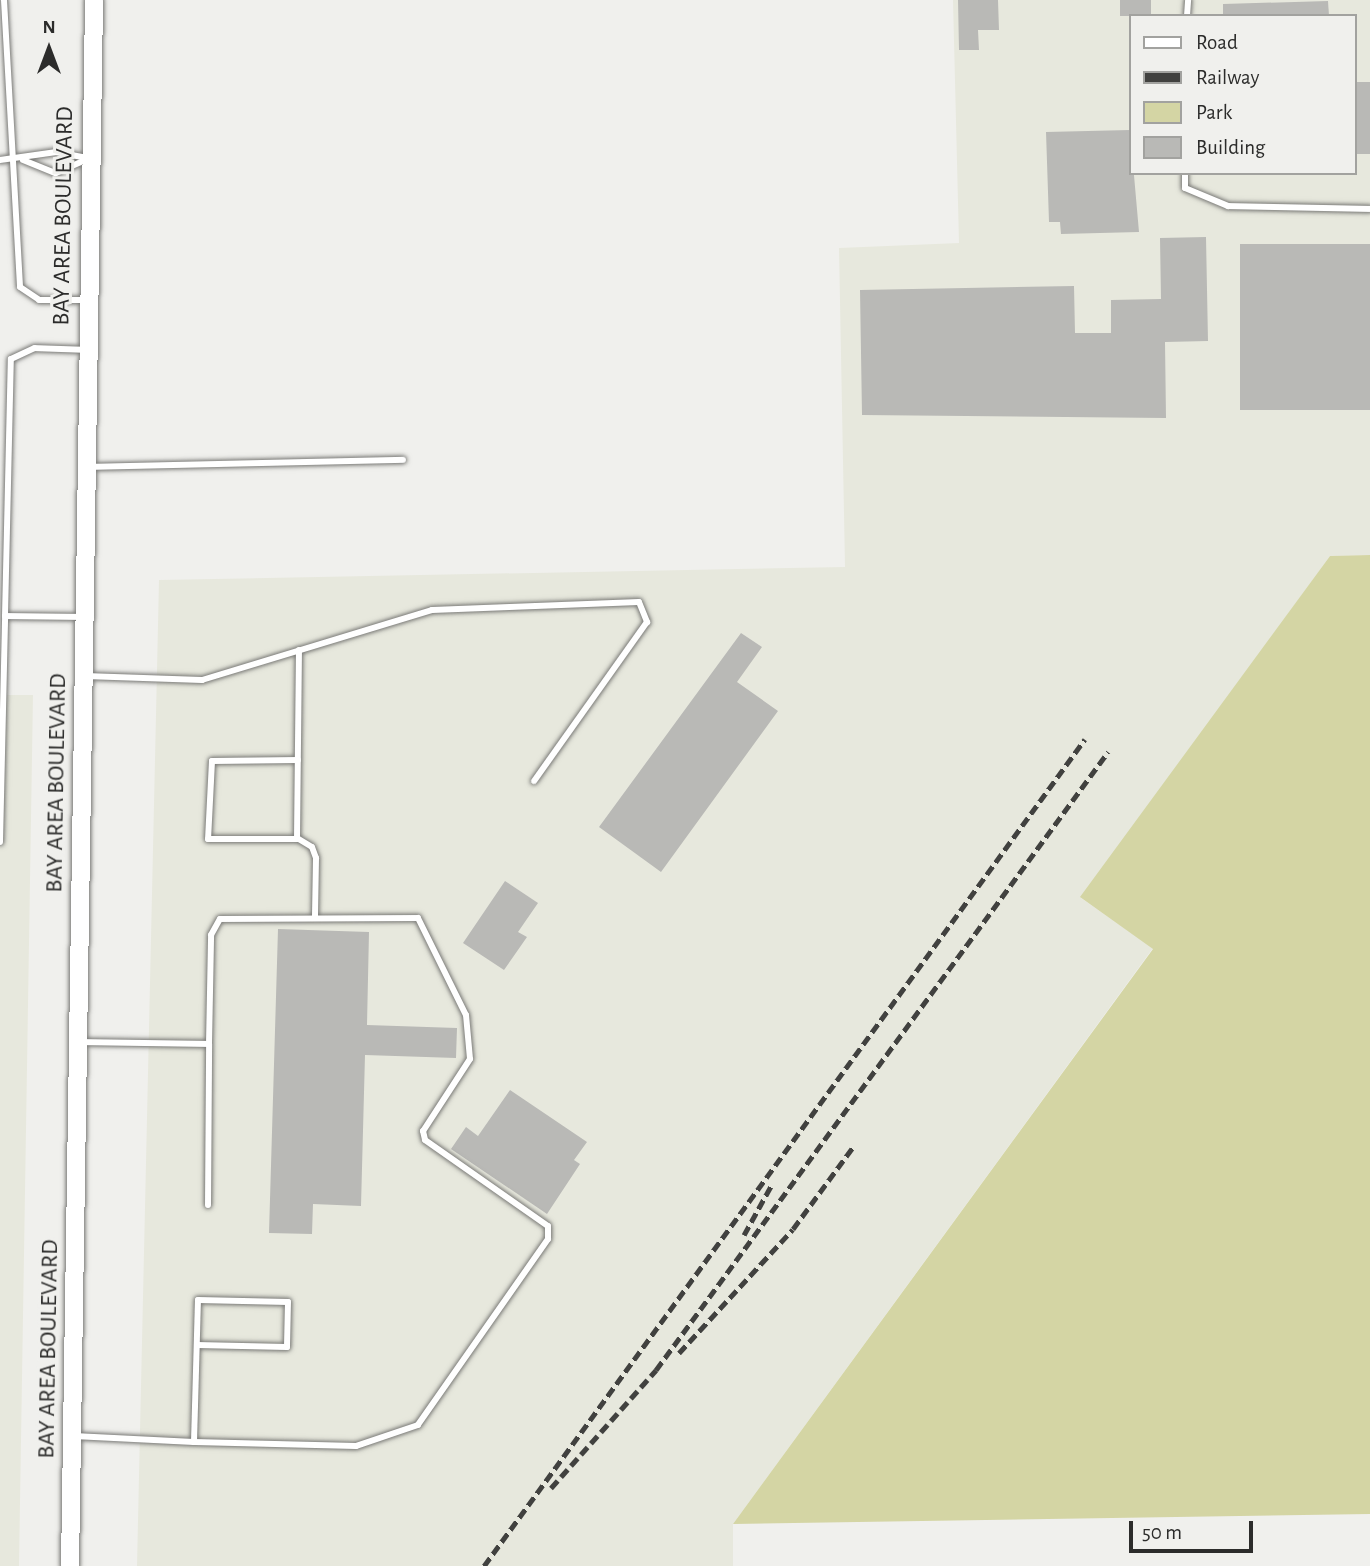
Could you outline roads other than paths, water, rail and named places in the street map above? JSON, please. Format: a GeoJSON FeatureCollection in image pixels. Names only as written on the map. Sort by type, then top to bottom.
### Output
{"type":"FeatureCollection","features":[{"type":"Feature","properties":{"kind":"main road","name":"BAY AREA BOULEVARD"},"geometry":{"type":"LineString","coordinates":[[70,1566],[89,158],[94,0]]}},
{"type":"Feature","properties":{"kind":"lane"},"geometry":{"type":"LineString","coordinates":[[4,0],[20,288],[39,300],[87,299]]}},
{"type":"Feature","properties":{"kind":"lane"},"geometry":{"type":"LineString","coordinates":[[0,160],[23,160],[56,152],[89,158]]}},
{"type":"Feature","properties":{"kind":"lane"},"geometry":{"type":"LineString","coordinates":[[23,160],[56,173],[89,158]]}},
{"type":"Feature","properties":{"kind":"lane"},"geometry":{"type":"LineString","coordinates":[[1185,175],[1185,188],[1228,206],[1370,209]]}},
{"type":"Feature","properties":{"kind":"lane"},"geometry":{"type":"LineString","coordinates":[[0,842],[5,616],[4,461],[11,359],[35,348],[87,350]]}},
{"type":"Feature","properties":{"kind":"lane"},"geometry":{"type":"LineString","coordinates":[[86,467],[403,460]]}},
{"type":"Feature","properties":{"kind":"lane"},"geometry":{"type":"LineString","coordinates":[[83,676],[202,680],[432,610],[639,602],[647,622],[534,781]]}},
{"type":"Feature","properties":{"kind":"lane"},"geometry":{"type":"LineString","coordinates":[[5,616],[84,617]]}},
{"type":"Feature","properties":{"kind":"lane"},"geometry":{"type":"LineString","coordinates":[[297,838],[299,650]]}},
{"type":"Feature","properties":{"kind":"lane"},"geometry":{"type":"LineString","coordinates":[[298,760],[208,766],[208,839],[297,838],[312,847],[316,858],[315,918]]}},
{"type":"Feature","properties":{"kind":"lane"},"geometry":{"type":"LineString","coordinates":[[72,1436],[356,1446],[418,1425],[548,1239],[548,1226],[425,1140],[423,1132],[470,1059],[466,1015],[428,929],[418,918],[220,919],[211,935],[208,1205]]}},
{"type":"Feature","properties":{"kind":"lane"},"geometry":{"type":"LineString","coordinates":[[78,1042],[209,1044]]}},
{"type":"Feature","properties":{"kind":"lane"},"geometry":{"type":"LineString","coordinates":[[194,1442],[198,1300],[288,1302],[287,1347],[197,1345]]}},
{"type":"Feature","properties":{"kind":"railway"},"geometry":{"type":"LineString","coordinates":[[484,1566],[1085,739]]}},
{"type":"Feature","properties":{"kind":"railway"},"geometry":{"type":"LineString","coordinates":[[551,1488],[656,1370],[1108,752]]}},
{"type":"Feature","properties":{"kind":"railway"},"geometry":{"type":"LineString","coordinates":[[679,1353],[793,1229],[853,1147]]}},
{"type":"Feature","properties":{"kind":"railway"},"geometry":{"type":"LineString","coordinates":[[744,1235],[771,1186]]}}]}
